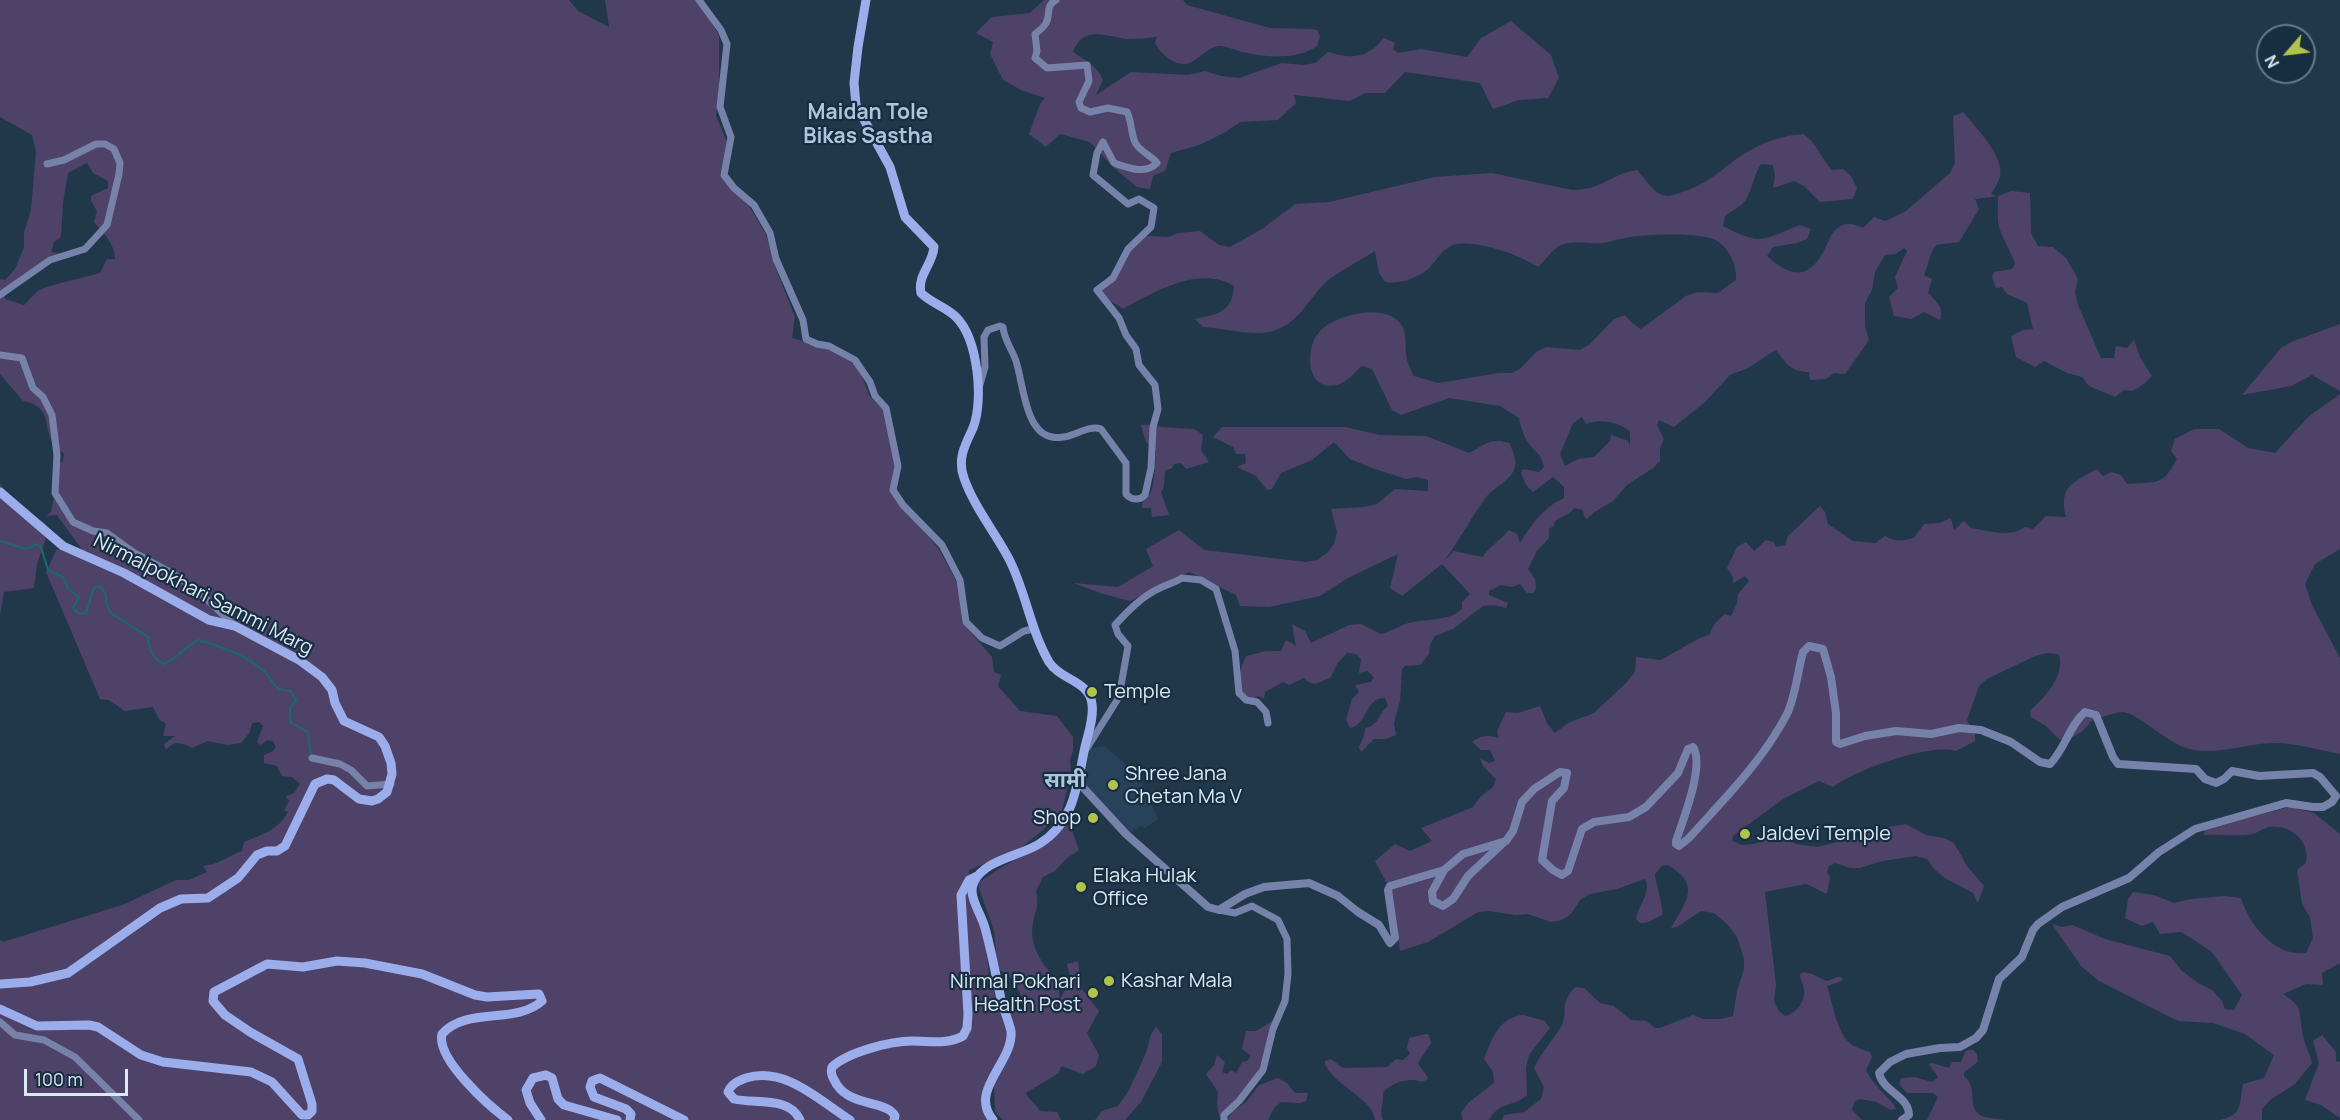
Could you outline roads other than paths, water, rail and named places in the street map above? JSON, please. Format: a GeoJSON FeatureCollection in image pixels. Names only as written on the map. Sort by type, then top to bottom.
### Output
{"type":"FeatureCollection","features":[{"type":"Feature","properties":{"kind":"main road"},"geometry":{"type":"LineString","coordinates":[[866,0],[858,47],[854,97],[856,105],[890,167],[905,217],[934,247],[934,253],[920,279],[921,293],[950,312],[965,329],[975,354],[977,413],[962,454],[964,478],[990,530],[1008,558],[1021,587],[1033,629],[1055,669],[1083,687],[1090,696],[1092,717],[1079,783],[1065,818],[1039,844],[985,869],[969,880],[961,895],[968,1014],[967,1028],[963,1036],[945,1043],[909,1041],[884,1045],[847,1058],[832,1067],[830,1071],[848,1096],[890,1109],[895,1116],[894,1120]]}},
{"type":"Feature","properties":{"kind":"main road","name":"Nirmalpokhari Sammi Marg"},"geometry":{"type":"LineString","coordinates":[[0,492],[63,546],[124,573],[209,620],[235,626],[299,660],[322,677],[332,690],[344,721],[379,738],[385,746],[391,763],[391,784]]}},
{"type":"Feature","properties":{"kind":"main road"},"geometry":{"type":"LineString","coordinates":[[0,984],[30,982],[68,973],[173,901],[208,898],[215,894],[238,878],[257,855],[267,851],[277,851],[285,846],[311,790],[320,782],[334,780],[365,801],[378,800],[387,792],[391,784]]}},
{"type":"Feature","properties":{"kind":"main road"},"geometry":{"type":"LineString","coordinates":[[979,874],[971,891],[985,926],[1002,1004],[1011,1030],[1011,1042],[1007,1053],[986,1091],[986,1110],[993,1120]]}},
{"type":"Feature","properties":{"kind":"main road"},"geometry":{"type":"LineString","coordinates":[[0,1009],[37,1026],[89,1025],[98,1027],[141,1055],[163,1062],[251,1072],[272,1082],[303,1115],[312,1111],[312,1104],[298,1059],[250,1032],[225,1014],[213,1001],[217,989],[267,964],[303,967],[337,961],[365,963],[422,974],[475,995],[539,994],[542,1001],[531,1007],[501,1016],[463,1021],[442,1034],[443,1048],[464,1080],[472,1090],[508,1120]]}},
{"type":"Feature","properties":{"kind":"main road"},"geometry":{"type":"LineString","coordinates":[[541,1120],[530,1103],[526,1090],[533,1078],[546,1075],[552,1078],[558,1099],[564,1105],[617,1120]]}},
{"type":"Feature","properties":{"kind":"main road"},"geometry":{"type":"LineString","coordinates":[[800,1120],[795,1112],[782,1104],[734,1099],[728,1092],[729,1088],[745,1078],[772,1076],[801,1087],[850,1120]]}},
{"type":"Feature","properties":{"kind":"main road"},"geometry":{"type":"LineString","coordinates":[[630,1120],[631,1114],[626,1109],[594,1097],[590,1088],[592,1081],[600,1078],[684,1120]]}},
{"type":"Feature","properties":{"kind":"street"},"geometry":{"type":"LineString","coordinates":[[699,0],[727,44],[720,107],[731,137],[724,175],[734,188],[754,206],[770,232],[776,259],[803,320],[806,339],[829,346],[855,360],[870,382],[875,396],[886,408],[898,466],[893,490],[903,505],[942,545],[960,580],[966,622],[982,638],[1000,646],[1024,630],[1033,629]]}},
{"type":"Feature","properties":{"kind":"street"},"geometry":{"type":"LineString","coordinates":[[978,391],[986,367],[986,333],[1000,326],[1003,327],[1006,340],[1018,365],[1027,411],[1040,430],[1048,437],[1060,438],[1072,437],[1094,428],[1101,429],[1126,464],[1124,489],[1127,495],[1137,499],[1145,495],[1151,468],[1153,427],[1158,409],[1155,385],[1138,365],[1136,349],[1126,335],[1119,318],[1097,290],[1113,278],[1128,249],[1151,227],[1154,208],[1139,199],[1128,204],[1093,175],[1097,153],[1103,142],[1116,164],[1142,170],[1152,168],[1157,163],[1136,145],[1133,139],[1132,122],[1127,112],[1108,108],[1090,112],[1081,108],[1079,102],[1089,81],[1087,65],[1047,68],[1035,58],[1037,51],[1035,34],[1046,24],[1048,9],[1056,0]]}},
{"type":"Feature","properties":{"kind":"street"},"geometry":{"type":"LineString","coordinates":[[0,295],[50,261],[85,249],[107,225],[119,174],[120,163],[114,149],[105,144],[96,144],[64,160],[47,164]]}},
{"type":"Feature","properties":{"kind":"street"},"geometry":{"type":"LineString","coordinates":[[0,355],[22,358],[33,388],[43,398],[52,415],[57,455],[55,493],[73,522],[93,531],[107,533],[133,552],[172,573],[201,594],[235,626]]}},
{"type":"Feature","properties":{"kind":"street"},"geometry":{"type":"LineString","coordinates":[[1083,755],[1119,697],[1128,646],[1118,634],[1115,625],[1131,611],[1139,600],[1162,586],[1173,584],[1182,578],[1200,580],[1216,589],[1235,651],[1239,693],[1246,700],[1257,702],[1266,712],[1268,723]]}},
{"type":"Feature","properties":{"kind":"street"},"geometry":{"type":"LineString","coordinates":[[1444,870],[1432,892],[1433,901],[1443,906],[1453,899],[1468,876],[1506,841],[1522,802],[1534,789],[1560,772],[1567,773],[1564,788],[1552,801],[1542,860],[1562,875],[1568,871],[1582,829],[1594,822],[1629,817],[1646,807],[1678,773],[1688,749],[1693,747],[1698,759],[1676,841],[1679,846],[1745,778],[1788,713],[1803,652],[1809,646],[1823,649],[1831,677],[1836,713],[1836,742],[1840,744],[1865,736],[1896,731],[1930,734],[1959,728],[1981,730],[2011,742],[2040,762],[2050,764],[2058,756],[2077,719],[2085,712],[2096,715],[2118,764],[2196,770],[2205,779],[2216,783],[2232,771],[2259,776],[2313,773],[2320,777],[2336,796],[2332,802],[2323,807],[2286,803],[2195,829],[2159,852],[2129,878],[2071,902],[2052,913],[2033,930],[2022,957],[1999,979],[1983,1030],[1973,1040],[1960,1047],[1906,1054],[1892,1060],[1879,1073],[1883,1085],[1902,1099],[1908,1108],[1909,1115],[1902,1120]]}},
{"type":"Feature","properties":{"kind":"street"},"geometry":{"type":"LineString","coordinates":[[312,758],[340,764],[351,770],[367,786],[391,784]]}},
{"type":"Feature","properties":{"kind":"street"},"geometry":{"type":"LineString","coordinates":[[1079,783],[1139,845],[1208,907],[1235,913],[1252,906],[1278,920],[1287,939],[1288,974],[1285,1000],[1263,1070],[1250,1089],[1224,1114],[1224,1120]]}},
{"type":"Feature","properties":{"kind":"street"},"geometry":{"type":"LineString","coordinates":[[1219,910],[1245,894],[1264,886],[1309,883],[1338,896],[1379,925],[1390,943],[1395,938],[1388,890],[1390,886],[1444,870],[1464,854],[1506,841]]}},
{"type":"Feature","properties":{"kind":"street"},"geometry":{"type":"LineString","coordinates":[[0,1022],[15,1035],[44,1040],[75,1058],[139,1120]]}},
{"type":"Feature","properties":{"kind":"waterway"},"geometry":{"type":"LineString","coordinates":[[0,541],[26,549],[37,544],[41,547],[48,570],[63,577],[68,589],[79,597],[73,608],[79,614],[86,613],[93,590],[97,586],[102,588],[111,613],[148,637],[152,653],[164,664],[199,640],[232,652],[256,665],[267,673],[276,687],[291,691],[296,700],[290,708],[290,722],[308,732],[311,756]]}},
{"type":"Feature","properties":{"kind":"place","name":"Temple"},"geometry":{"type":"Point","coordinates":[1092,692]}},
{"type":"Feature","properties":{"kind":"place","name":"Shree Jana Chetan Ma V"},"geometry":{"type":"Point","coordinates":[1113,785]}},
{"type":"Feature","properties":{"kind":"place","name":"Shop"},"geometry":{"type":"Point","coordinates":[1093,818]}},
{"type":"Feature","properties":{"kind":"place","name":"Jaldevi Temple"},"geometry":{"type":"Point","coordinates":[1745,834]}},
{"type":"Feature","properties":{"kind":"place","name":"Elaka Hulak Office"},"geometry":{"type":"Point","coordinates":[1081,887]}},
{"type":"Feature","properties":{"kind":"place","name":"Kashar Mala"},"geometry":{"type":"Point","coordinates":[1109,981]}},
{"type":"Feature","properties":{"kind":"place","name":"Nirmal Pokhari Health Post"},"geometry":{"type":"Point","coordinates":[1093,993]}},
{"type":"Feature","properties":{"kind":"district","name":"Maidan Tole Bikas Sastha"},"geometry":{"type":"Point","coordinates":[868,125]}},
{"type":"Feature","properties":{"kind":"district","name":"सामी"},"geometry":{"type":"Point","coordinates":[1065,781]}}]}
